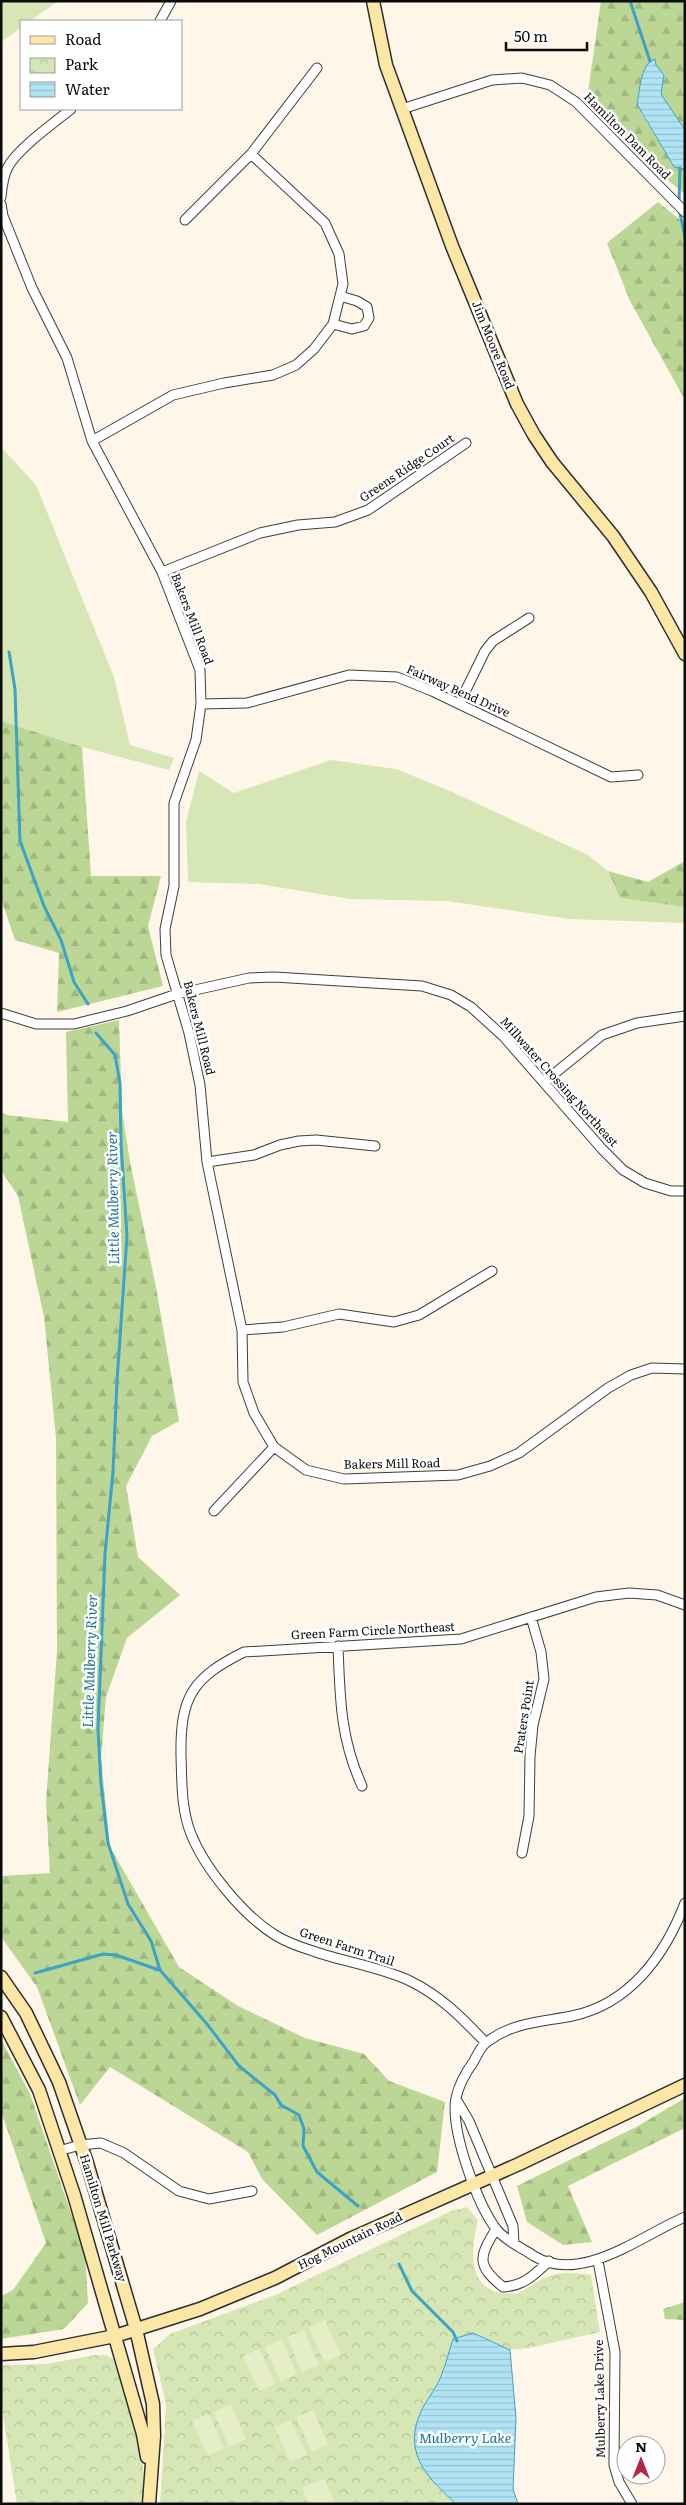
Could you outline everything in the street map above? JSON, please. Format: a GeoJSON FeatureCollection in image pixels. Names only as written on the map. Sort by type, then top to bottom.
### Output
{"type":"FeatureCollection","features":[{"type":"Feature","properties":{"kind":"street"},"geometry":{"type":"LineString","coordinates":[[161,20],[171,1]]}},
{"type":"Feature","properties":{"kind":"street","name":"Jim Moore Road"},"geometry":{"type":"LineString","coordinates":[[373,1],[386,65],[452,246],[517,404],[534,435],[548,455],[613,536],[651,592],[685,654]]}},
{"type":"Feature","properties":{"kind":"street"},"geometry":{"type":"LineString","coordinates":[[185,220],[251,154],[317,68]]}},
{"type":"Feature","properties":{"kind":"street","name":"Hamilton Dam Road"},"geometry":{"type":"LineString","coordinates":[[402,109],[492,80],[522,78],[550,85],[576,102],[685,212]]}},
{"type":"Feature","properties":{"kind":"street"},"geometry":{"type":"LineString","coordinates":[[1,197],[3,181],[9,165],[28,144],[70,110]]}},
{"type":"Feature","properties":{"kind":"street"},"geometry":{"type":"LineString","coordinates":[[92,441],[173,395],[224,383],[273,375],[296,365],[314,349],[333,324],[343,284],[339,254],[325,223],[251,154]]}},
{"type":"Feature","properties":{"kind":"street","name":"Bakers Mill Road"},"geometry":{"type":"LineString","coordinates":[[1,204],[6,224],[32,288],[67,358],[92,441],[162,572],[200,670],[200,704],[196,740],[174,803],[174,886],[165,929],[166,956],[189,1033],[200,1085],[207,1162],[242,1330],[243,1382],[254,1413],[274,1447],[306,1470],[344,1480],[458,1475],[490,1466],[519,1453],[608,1388],[631,1375],[652,1368],[685,1369]]}},
{"type":"Feature","properties":{"kind":"street"},"geometry":{"type":"LineString","coordinates":[[333,324],[352,329],[364,326],[369,318],[367,307],[357,301],[340,296]]}},
{"type":"Feature","properties":{"kind":"street","name":"Greens Ridge Court"},"geometry":{"type":"LineString","coordinates":[[162,572],[260,533],[298,524],[335,522],[368,510],[466,443]]}},
{"type":"Feature","properties":{"kind":"street"},"geometry":{"type":"LineString","coordinates":[[459,704],[485,651],[493,641],[529,618]]}},
{"type":"Feature","properties":{"kind":"street","name":"Fairway Bend Drive"},"geometry":{"type":"LineString","coordinates":[[200,704],[247,703],[349,675],[370,674],[397,677],[459,704],[611,777],[638,775]]}},
{"type":"Feature","properties":{"kind":"street","name":"Millwater Crossing Northeast"},"geometry":{"type":"LineString","coordinates":[[1,1013],[36,1024],[74,1024],[127,1011],[177,994],[257,977],[422,986],[451,995],[472,1007],[504,1037],[602,1149],[623,1170],[645,1184],[685,1191]]}},
{"type":"Feature","properties":{"kind":"street"},"geometry":{"type":"LineString","coordinates":[[544,1082],[602,1035],[636,1023],[685,1016]]}},
{"type":"Feature","properties":{"kind":"street"},"geometry":{"type":"LineString","coordinates":[[207,1162],[254,1155],[280,1145],[300,1141],[316,1140],[375,1146]]}},
{"type":"Feature","properties":{"kind":"street"},"geometry":{"type":"LineString","coordinates":[[242,1330],[283,1327],[339,1314],[394,1322],[419,1315],[492,1271]]}},
{"type":"Feature","properties":{"kind":"street"},"geometry":{"type":"LineString","coordinates":[[214,1511],[274,1447]]}},
{"type":"Feature","properties":{"kind":"street","name":"Green Farm Circle Northeast"},"geometry":{"type":"LineString","coordinates":[[191,1694],[199,1681],[216,1666],[244,1652],[432,1643],[461,1639],[596,1596],[629,1593],[657,1595],[685,1605]]}},
{"type":"Feature","properties":{"kind":"street","name":"Praters Point"},"geometry":{"type":"LineString","coordinates":[[522,1853],[529,1816],[532,1733],[544,1679],[542,1652],[531,1617]]}},
{"type":"Feature","properties":{"kind":"street"},"geometry":{"type":"LineString","coordinates":[[338,1646],[342,1722],[352,1763],[362,1786]]}},
{"type":"Feature","properties":{"kind":"street","name":"Green Farm Trail"},"geometry":{"type":"LineString","coordinates":[[191,1694],[184,1713],[181,1735],[182,1798],[192,1834],[212,1869],[241,1907],[274,1935],[311,1951],[409,1980],[442,1999],[486,2043]]}},
{"type":"Feature","properties":{"kind":"street"},"geometry":{"type":"LineString","coordinates":[[685,1903],[663,1951],[634,1985],[611,2002],[574,2016],[525,2022],[486,2043],[464,2076],[456,2099],[455,2125],[474,2183],[496,2229],[514,2244],[540,2260],[584,2264],[598,2260],[659,2228],[685,2218]]}},
{"type":"Feature","properties":{"kind":"street","name":"Hamilton Mill Parkway"},"geometry":{"type":"LineString","coordinates":[[1,1977],[26,2013],[59,2082],[136,2329],[153,2404],[154,2436],[149,2504]]}},
{"type":"Feature","properties":{"kind":"street","name":"Hamilton Mill Parkway"},"geometry":{"type":"LineString","coordinates":[[1,2017],[39,2090],[59,2151],[143,2434],[150,2474]]}},
{"type":"Feature","properties":{"kind":"street","name":"Hog Mountain Road"},"geometry":{"type":"LineString","coordinates":[[1,2354],[34,2352],[115,2336],[200,2309],[275,2278],[352,2238],[685,2085]]}},
{"type":"Feature","properties":{"kind":"street"},"geometry":{"type":"LineString","coordinates":[[456,2099],[469,2121],[513,2226],[514,2244]]}},
{"type":"Feature","properties":{"kind":"street"},"geometry":{"type":"LineString","coordinates":[[59,2151],[80,2145],[100,2143],[124,2153],[179,2191],[209,2199],[252,2191]]}},
{"type":"Feature","properties":{"kind":"street"},"geometry":{"type":"LineString","coordinates":[[496,2229],[482,2252],[482,2260],[486,2272],[503,2287],[517,2287],[549,2261]]}},
{"type":"Feature","properties":{"kind":"street","name":"Mulberry Lake Drive"},"geometry":{"type":"LineString","coordinates":[[598,2260],[615,2352],[614,2465],[619,2482],[632,2504]]}},
{"type":"Feature","properties":{"kind":"green space"},"geometry":{"type":"Polygon","coordinates":[[[1,1],[58,1],[31,20],[20,20],[20,29],[1,42],[1,1]]]}},
{"type":"Feature","properties":{"kind":"green space"},"geometry":{"type":"Polygon","coordinates":[[[601,1],[685,1],[685,130],[661,94],[664,75],[656,65],[641,112],[674,167],[685,169],[685,194],[659,173],[587,99],[601,1]]]}},
{"type":"Feature","properties":{"kind":"green space"},"geometry":{"type":"Polygon","coordinates":[[[658,202],[685,224],[685,400],[630,301],[607,243],[658,202]]]}},
{"type":"Feature","properties":{"kind":"green space"},"geometry":{"type":"Polygon","coordinates":[[[1,447],[36,485],[114,677],[130,745],[174,758],[169,770],[82,747],[1,721],[1,447]]]}},
{"type":"Feature","properties":{"kind":"green space"},"geometry":{"type":"Polygon","coordinates":[[[1,721],[82,747],[91,876],[161,876],[148,926],[163,986],[57,1012],[59,953],[15,940],[1,899],[1,721]]]}},
{"type":"Feature","properties":{"kind":"green space"},"geometry":{"type":"Polygon","coordinates":[[[331,760],[396,769],[450,791],[588,855],[608,871],[620,898],[685,907],[685,923],[570,919],[447,901],[350,899],[259,884],[188,882],[186,822],[199,771],[234,793],[331,760]]]}},
{"type":"Feature","properties":{"kind":"green space"},"geometry":{"type":"Polygon","coordinates":[[[685,861],[685,907],[620,898],[608,871],[648,882],[685,861]]]}},
{"type":"Feature","properties":{"kind":"green space"},"geometry":{"type":"Polygon","coordinates":[[[119,1020],[122,1111],[130,1162],[156,1287],[179,1421],[152,1436],[126,1486],[138,1557],[180,1595],[127,1638],[106,1697],[101,1758],[110,1847],[179,1967],[238,2006],[305,2038],[364,2054],[389,2081],[445,2102],[437,2172],[317,2235],[262,2179],[248,2152],[110,2067],[80,2105],[37,1987],[1,1937],[1,1876],[50,1873],[46,1801],[57,1651],[56,1438],[44,1317],[18,1196],[1,1170],[1,1112],[7,1115],[68,1122],[66,1032],[119,1020]]]}},
{"type":"Feature","properties":{"kind":"green space"},"geometry":{"type":"Polygon","coordinates":[[[1,2039],[30,2094],[85,2254],[88,2303],[64,2329],[1,2339],[1,2296],[13,2290],[46,2243],[1,2111],[1,2039]]]}},
{"type":"Feature","properties":{"kind":"green space"},"geometry":{"type":"Polygon","coordinates":[[[685,2098],[685,2128],[568,2186],[592,2242],[563,2245],[527,2222],[517,2186],[638,2126],[685,2098]]]}},
{"type":"Feature","properties":{"kind":"green space"},"geometry":{"type":"Polygon","coordinates":[[[467,2207],[478,2220],[474,2238],[473,2258],[478,2277],[483,2284],[491,2290],[501,2293],[518,2294],[552,2275],[568,2273],[591,2275],[600,2332],[529,2348],[510,2350],[473,2333],[453,2339],[441,2377],[419,2416],[436,2486],[456,2504],[160,2504],[166,2404],[153,2349],[170,2334],[275,2295],[451,2211],[467,2207]]]}},
{"type":"Feature","properties":{"kind":"green space"},"geometry":{"type":"Polygon","coordinates":[[[685,2302],[685,2320],[665,2319],[663,2309],[685,2302]]]}},
{"type":"Feature","properties":{"kind":"green space"},"geometry":{"type":"Polygon","coordinates":[[[325,2320],[341,2355],[324,2362],[309,2327],[325,2320]]]}},
{"type":"Feature","properties":{"kind":"green space"},"geometry":{"type":"Polygon","coordinates":[[[304,2330],[319,2365],[302,2372],[287,2337],[304,2330]]]}},
{"type":"Feature","properties":{"kind":"green space"},"geometry":{"type":"Polygon","coordinates":[[[282,2339],[297,2374],[281,2382],[265,2347],[282,2339]]]}},
{"type":"Feature","properties":{"kind":"green space"},"geometry":{"type":"Polygon","coordinates":[[[260,2349],[275,2384],[259,2391],[243,2356],[260,2349]]]}},
{"type":"Feature","properties":{"kind":"green space"},"geometry":{"type":"Polygon","coordinates":[[[95,2355],[106,2355],[119,2362],[143,2443],[143,2504],[17,2504],[1,2402],[1,2365],[46,2364],[95,2355]]]}},
{"type":"Feature","properties":{"kind":"green space"},"geometry":{"type":"Polygon","coordinates":[[[231,2404],[246,2439],[229,2447],[214,2412],[231,2404]]]}},
{"type":"Feature","properties":{"kind":"green space"},"geometry":{"type":"Polygon","coordinates":[[[313,2410],[328,2445],[312,2452],[296,2417],[313,2410]]]}},
{"type":"Feature","properties":{"kind":"green space"},"geometry":{"type":"Polygon","coordinates":[[[209,2414],[224,2449],[208,2456],[192,2421],[209,2414]]]}},
{"type":"Feature","properties":{"kind":"green space"},"geometry":{"type":"Polygon","coordinates":[[[291,2420],[307,2455],[290,2462],[275,2427],[291,2420]]]}},
{"type":"Feature","properties":{"kind":"green space"},"geometry":{"type":"Polygon","coordinates":[[[324,2479],[335,2504],[309,2504],[302,2488],[324,2479]]]}},
{"type":"Feature","properties":{"kind":"water"},"geometry":{"type":"Polygon","coordinates":[[[655,59],[656,65],[664,75],[661,94],[685,130],[685,169],[674,167],[637,104],[646,66],[655,59]]]}},
{"type":"Feature","properties":{"kind":"water","name":"Mulberry Lake"},"geometry":{"type":"Polygon","coordinates":[[[473,2333],[510,2350],[516,2418],[513,2489],[518,2504],[456,2504],[428,2476],[417,2455],[415,2430],[419,2416],[439,2381],[453,2339],[473,2333]]]}},
{"type":"Feature","properties":{"kind":"waterway"},"geometry":{"type":"LineString","coordinates":[[630,1],[650,61]]}},
{"type":"Feature","properties":{"kind":"waterway"},"geometry":{"type":"LineString","coordinates":[[679,202],[680,168]]}},
{"type":"Feature","properties":{"kind":"waterway"},"geometry":{"type":"LineString","coordinates":[[679,209],[685,237]]}},
{"type":"Feature","properties":{"kind":"waterway","name":"Little Mulberry River"},"geometry":{"type":"LineString","coordinates":[[9,652],[15,689],[20,841],[44,906],[61,940],[74,982],[88,1004]]}},
{"type":"Feature","properties":{"kind":"waterway","name":"Little Mulberry River"},"geometry":{"type":"LineString","coordinates":[[96,1033],[115,1055],[120,1083],[121,1144],[127,1236],[113,1472],[105,1554],[98,1729],[101,1784],[108,1843],[128,1904],[151,1941],[160,1970],[207,2024],[239,2066],[275,2095],[281,2105],[299,2115],[304,2129],[303,2146],[317,2172],[358,2206]]}},
{"type":"Feature","properties":{"kind":"waterway"},"geometry":{"type":"LineString","coordinates":[[35,1973],[103,1954],[116,1955],[159,1970]]}},
{"type":"Feature","properties":{"kind":"waterway","name":"Little Mulberry River"},"geometry":{"type":"LineString","coordinates":[[399,2264],[412,2291],[453,2332],[457,2341]]}}]}
